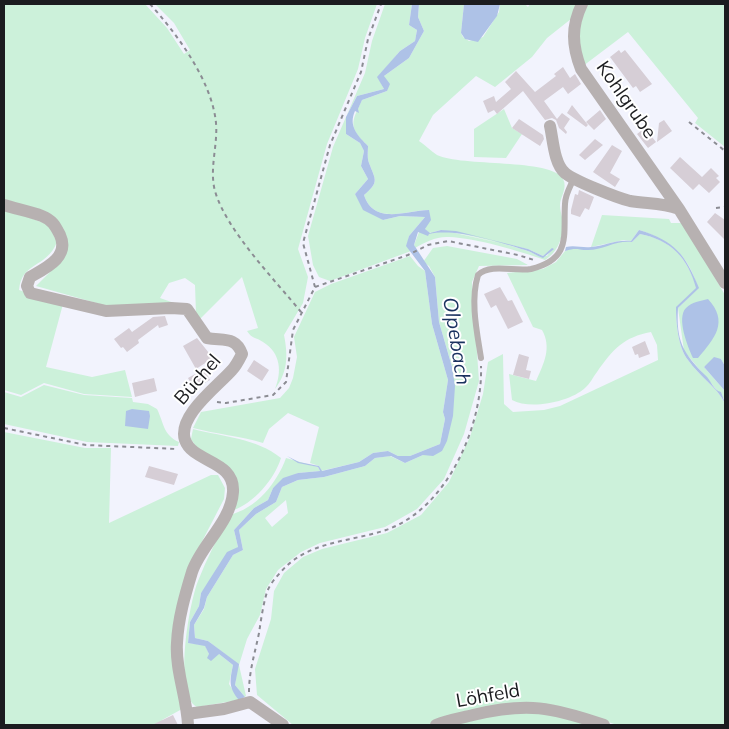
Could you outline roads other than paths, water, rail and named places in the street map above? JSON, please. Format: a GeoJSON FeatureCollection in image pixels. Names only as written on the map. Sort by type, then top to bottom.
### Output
{"type":"FeatureCollection","features":[{"type":"Feature","properties":{"kind":"street","name":"Kohlgrube"},"geometry":{"type":"LineString","coordinates":[[582,4],[574,20],[573,34],[574,52],[580,69],[679,209],[725,283]]}},
{"type":"Feature","properties":{"kind":"street"},"geometry":{"type":"LineString","coordinates":[[550,126],[561,167],[565,173],[618,197],[631,201],[657,202],[679,209]]}},
{"type":"Feature","properties":{"kind":"street","name":"Büchel"},"geometry":{"type":"LineString","coordinates":[[4,205],[41,215],[54,223],[63,242],[61,253],[54,263],[30,277],[27,286],[30,293],[106,311],[187,309],[208,338],[232,340],[239,346],[242,354],[234,369],[201,400],[186,423],[184,437],[190,449],[214,462],[229,475],[233,490],[230,506],[192,570],[182,606],[177,644],[188,719]]}},
{"type":"Feature","properties":{"kind":"street"},"geometry":{"type":"LineString","coordinates":[[188,719],[246,703],[283,725]]}},
{"type":"Feature","properties":{"kind":"street","name":"Löhfeld"},"geometry":{"type":"LineString","coordinates":[[436,725],[498,709],[541,707],[566,712],[604,725]]}},
{"type":"Feature","properties":{"kind":"lane"},"geometry":{"type":"LineString","coordinates":[[481,358],[476,315],[475,285],[478,275],[489,269],[528,269],[546,264],[559,252],[566,232],[565,203],[574,177]]}},
{"type":"Feature","properties":{"kind":"water"},"geometry":{"type":"Polygon","coordinates":[[[412,4],[419,4],[418,17],[424,31],[409,58],[384,76],[390,84],[387,91],[362,100],[358,109],[359,113],[355,111],[353,116],[355,130],[368,146],[368,161],[375,180],[372,187],[364,195],[369,204],[375,210],[391,214],[429,210],[431,220],[425,229],[430,233],[441,230],[456,231],[528,249],[543,256],[552,248],[554,249],[543,258],[503,243],[465,234],[440,233],[429,234],[428,236],[418,232],[414,245],[435,277],[439,322],[452,367],[455,386],[453,416],[447,441],[442,451],[433,456],[423,455],[405,463],[391,456],[375,458],[365,466],[324,477],[298,480],[282,487],[276,502],[256,514],[239,530],[243,550],[233,555],[207,597],[204,608],[194,625],[195,638],[208,641],[239,664],[235,685],[245,697],[239,700],[233,691],[231,683],[233,665],[219,654],[211,661],[207,658],[209,654],[205,646],[188,643],[190,622],[199,606],[201,593],[227,552],[238,547],[234,530],[254,508],[268,500],[273,488],[283,478],[298,473],[320,471],[318,467],[298,463],[287,456],[299,462],[319,466],[322,471],[359,462],[373,453],[388,451],[398,456],[410,456],[440,444],[445,419],[443,412],[448,380],[432,324],[425,271],[406,246],[409,236],[425,217],[400,216],[383,220],[363,210],[355,194],[368,179],[361,166],[364,151],[360,143],[346,134],[346,117],[357,96],[384,89],[377,77],[400,51],[415,41],[417,30],[409,25],[412,4]]]}},
{"type":"Feature","properties":{"kind":"water"},"geometry":{"type":"Polygon","coordinates":[[[464,4],[500,4],[497,16],[478,42],[465,39],[461,33],[464,4]]]}},
{"type":"Feature","properties":{"kind":"water"},"geometry":{"type":"Polygon","coordinates":[[[639,230],[670,244],[677,250],[689,266],[694,276],[699,288],[678,308],[680,338],[686,353],[714,387],[721,392],[725,403],[717,391],[692,366],[685,355],[680,342],[677,327],[676,307],[696,288],[693,277],[677,252],[661,241],[640,234],[632,242],[620,242],[594,250],[575,249],[565,251],[566,247],[569,246],[591,247],[621,241],[631,241],[639,230]]]}},
{"type":"Feature","properties":{"kind":"water"},"geometry":{"type":"Polygon","coordinates":[[[708,299],[718,315],[719,323],[710,344],[698,358],[693,358],[684,333],[683,313],[691,304],[708,299]]]}},
{"type":"Feature","properties":{"kind":"water"},"geometry":{"type":"Polygon","coordinates":[[[714,357],[721,359],[725,366],[725,391],[704,367],[714,357]]]}},
{"type":"Feature","properties":{"kind":"water"},"geometry":{"type":"Polygon","coordinates":[[[132,409],[149,411],[148,429],[125,426],[126,411],[132,409]]]}},
{"type":"Feature","properties":{"kind":"water label","name":"Olpebach"},"geometry":{"type":"Point","coordinates":[456,341]}}]}
